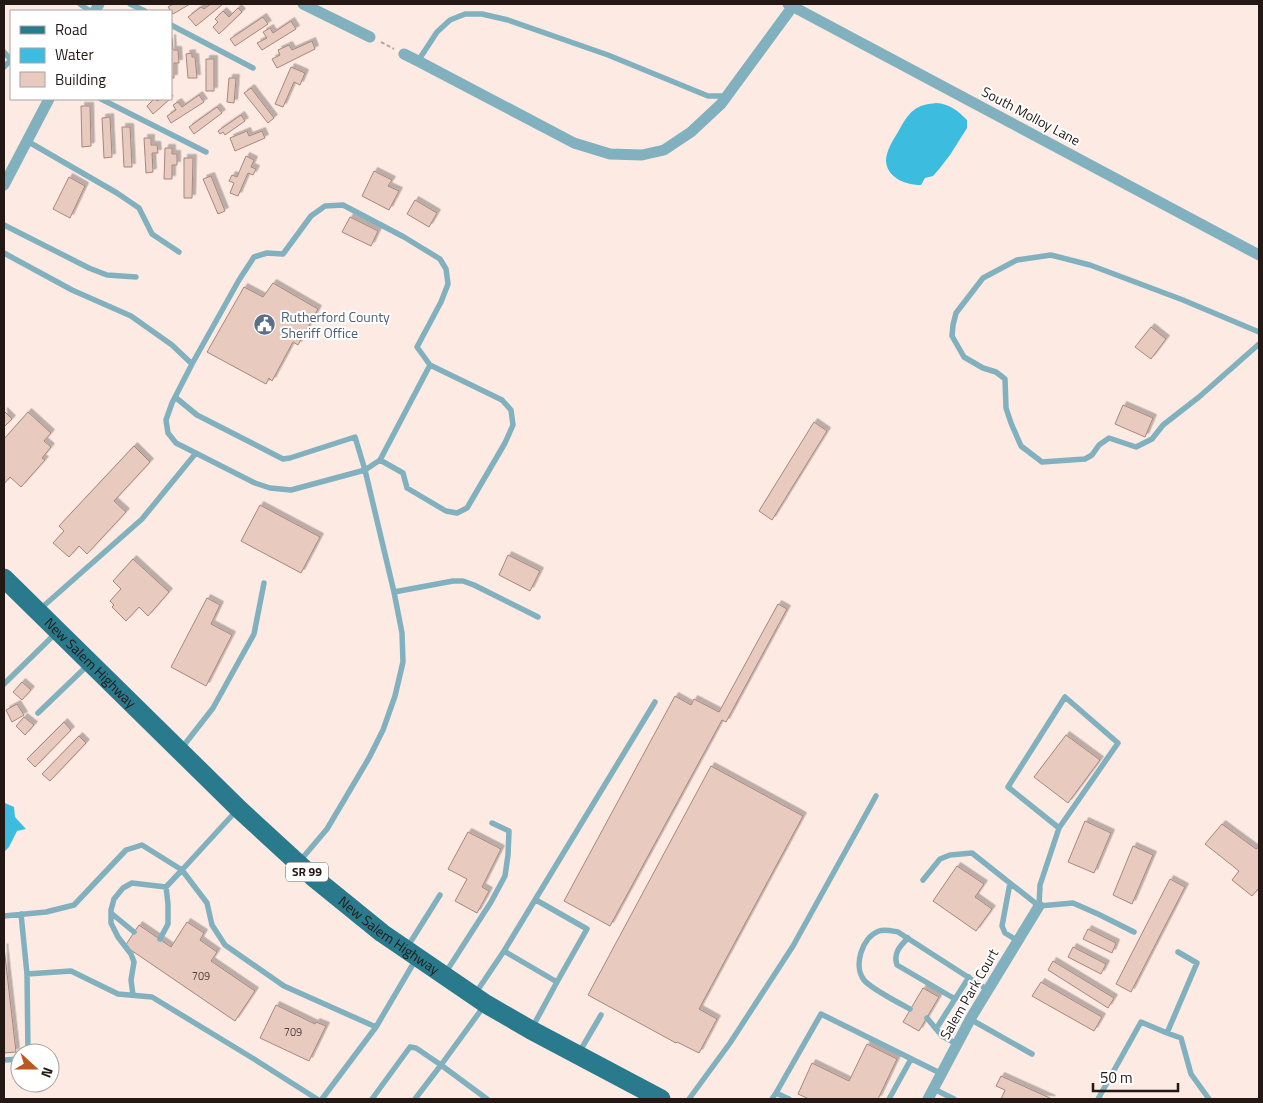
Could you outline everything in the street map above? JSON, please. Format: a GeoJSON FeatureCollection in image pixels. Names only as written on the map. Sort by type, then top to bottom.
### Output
{"type":"FeatureCollection","features":[{"type":"Feature","properties":{"kind":"main road","name":"New Salem Highway"},"geometry":{"type":"LineString","coordinates":[[4,578],[298,864],[382,933],[480,1000],[531,1030],[661,1099]]}},
{"type":"Feature","properties":{"kind":"street"},"geometry":{"type":"LineString","coordinates":[[303,4],[370,37]]}},
{"type":"Feature","properties":{"kind":"street"},"geometry":{"type":"LineString","coordinates":[[404,54],[574,143],[610,154],[642,155],[664,150],[691,132],[721,104],[791,5]]}},
{"type":"Feature","properties":{"kind":"street","name":"South Molloy Lane"},"geometry":{"type":"LineString","coordinates":[[791,5],[1259,255]]}},
{"type":"Feature","properties":{"kind":"street"},"geometry":{"type":"LineString","coordinates":[[4,185],[48,100]]}},
{"type":"Feature","properties":{"kind":"street","name":"Salem Park Court"},"geometry":{"type":"LineString","coordinates":[[931,1094],[970,1019],[1039,906]]}},
{"type":"Feature","properties":{"kind":"lane"},"geometry":{"type":"LineString","coordinates":[[130,4],[143,10]]}},
{"type":"Feature","properties":{"kind":"lane"},"geometry":{"type":"LineString","coordinates":[[418,61],[437,32],[450,20],[465,14],[482,14],[508,20],[608,55],[708,96],[727,96]]}},
{"type":"Feature","properties":{"kind":"lane"},"geometry":{"type":"LineString","coordinates":[[172,26],[253,68]]}},
{"type":"Feature","properties":{"kind":"lane"},"geometry":{"type":"LineString","coordinates":[[103,100],[206,152]]}},
{"type":"Feature","properties":{"kind":"lane"},"geometry":{"type":"LineString","coordinates":[[27,141],[117,193],[139,208],[152,234],[179,252]]}},
{"type":"Feature","properties":{"kind":"lane"},"geometry":{"type":"LineString","coordinates":[[380,460],[403,472],[407,488],[446,511],[457,513],[467,508],[505,443],[513,425],[511,410],[502,400],[430,366],[417,347],[448,284],[446,269],[440,259],[404,237],[343,205],[325,206],[311,216],[283,254],[268,253],[254,257],[192,364],[175,397],[166,420],[168,433],[176,443],[255,483],[270,488],[291,490],[365,470],[380,460],[430,366]]}},
{"type":"Feature","properties":{"kind":"lane"},"geometry":{"type":"LineString","coordinates":[[4,225],[89,268],[107,275],[136,277]]}},
{"type":"Feature","properties":{"kind":"lane"},"geometry":{"type":"LineString","coordinates":[[4,253],[72,290],[131,316],[172,345],[192,364]]}},
{"type":"Feature","properties":{"kind":"lane"},"geometry":{"type":"LineString","coordinates":[[1259,332],[1183,300],[1090,265],[1051,255],[1017,260],[983,278],[956,313],[952,336],[964,357],[983,368],[996,372],[1005,379],[1006,408],[1021,446],[1042,462],[1085,459],[1109,438],[1136,447],[1152,439],[1163,425],[1199,397],[1259,344]]}},
{"type":"Feature","properties":{"kind":"lane"},"geometry":{"type":"LineString","coordinates":[[175,397],[197,415],[283,459],[355,437],[365,470],[394,592],[402,633],[404,662],[384,730],[327,829],[298,864]]}},
{"type":"Feature","properties":{"kind":"lane"},"geometry":{"type":"LineString","coordinates":[[38,611],[142,519],[196,453]]}},
{"type":"Feature","properties":{"kind":"lane"},"geometry":{"type":"LineString","coordinates":[[394,592],[453,580],[463,581],[538,617]]}},
{"type":"Feature","properties":{"kind":"lane"},"geometry":{"type":"LineString","coordinates":[[180,751],[213,708],[254,634],[264,583]]}},
{"type":"Feature","properties":{"kind":"lane"},"geometry":{"type":"LineString","coordinates":[[4,684],[57,631]]}},
{"type":"Feature","properties":{"kind":"lane"},"geometry":{"type":"LineString","coordinates":[[38,713],[90,662]]}},
{"type":"Feature","properties":{"kind":"lane"},"geometry":{"type":"LineString","coordinates":[[1039,906],[1040,885],[1059,828],[1118,743],[1065,697],[1008,787],[1059,828]]}},
{"type":"Feature","properties":{"kind":"lane"},"geometry":{"type":"LineString","coordinates":[[415,1099],[441,1065],[480,1000],[504,952],[655,702]]}},
{"type":"Feature","properties":{"kind":"lane"},"geometry":{"type":"LineString","coordinates":[[689,1099],[730,1043],[793,946],[876,796]]}},
{"type":"Feature","properties":{"kind":"lane"},"geometry":{"type":"LineString","coordinates":[[160,939],[168,924],[166,887],[239,808]]}},
{"type":"Feature","properties":{"kind":"lane"},"geometry":{"type":"LineString","coordinates":[[444,976],[492,902],[505,876],[509,831],[492,823]]}},
{"type":"Feature","properties":{"kind":"lane"},"geometry":{"type":"LineString","coordinates":[[4,916],[46,912],[74,905],[126,850],[142,845],[182,870],[207,903],[212,925],[225,945],[284,986],[376,1027]]}},
{"type":"Feature","properties":{"kind":"lane"},"geometry":{"type":"LineString","coordinates":[[923,880],[940,859],[950,855],[972,852],[1039,906],[1073,903],[1134,932]]}},
{"type":"Feature","properties":{"kind":"lane"},"geometry":{"type":"LineString","coordinates":[[134,962],[111,923],[111,910],[114,899],[123,888],[132,883],[166,887]]}},
{"type":"Feature","properties":{"kind":"lane"},"geometry":{"type":"LineString","coordinates":[[1010,883],[1002,926],[1005,933],[1018,941]]}},
{"type":"Feature","properties":{"kind":"lane"},"geometry":{"type":"LineString","coordinates":[[322,1099],[376,1027],[440,895]]}},
{"type":"Feature","properties":{"kind":"lane"},"geometry":{"type":"LineString","coordinates":[[531,1030],[587,929],[536,900]]}},
{"type":"Feature","properties":{"kind":"lane"},"geometry":{"type":"LineString","coordinates":[[20,914],[27,974],[28,1043]]}},
{"type":"Feature","properties":{"kind":"lane"},"geometry":{"type":"LineString","coordinates":[[111,914],[134,932]]}},
{"type":"Feature","properties":{"kind":"lane"},"geometry":{"type":"LineString","coordinates":[[910,1009],[866,982],[860,974],[858,964],[861,953],[873,934],[881,930],[898,932],[988,990]]}},
{"type":"Feature","properties":{"kind":"lane"},"geometry":{"type":"LineString","coordinates":[[908,938],[896,953],[895,959],[897,964],[955,999]]}},
{"type":"Feature","properties":{"kind":"lane"},"geometry":{"type":"LineString","coordinates":[[504,952],[557,982]]}},
{"type":"Feature","properties":{"kind":"lane"},"geometry":{"type":"LineString","coordinates":[[1167,1033],[1197,963],[1178,952]]}},
{"type":"Feature","properties":{"kind":"lane"},"geometry":{"type":"LineString","coordinates":[[133,995],[130,980],[134,962],[139,956]]}},
{"type":"Feature","properties":{"kind":"lane"},"geometry":{"type":"LineString","coordinates":[[27,974],[71,971],[118,994],[152,997],[317,1099]]}},
{"type":"Feature","properties":{"kind":"lane"},"geometry":{"type":"LineString","coordinates":[[936,1029],[968,977]]}},
{"type":"Feature","properties":{"kind":"lane"},"geometry":{"type":"LineString","coordinates":[[772,1099],[821,1014],[942,1074]]}},
{"type":"Feature","properties":{"kind":"lane"},"geometry":{"type":"LineString","coordinates":[[577,1055],[601,1015]]}},
{"type":"Feature","properties":{"kind":"lane"},"geometry":{"type":"LineString","coordinates":[[927,1018],[942,1036],[957,1044]]}},
{"type":"Feature","properties":{"kind":"lane"},"geometry":{"type":"LineString","coordinates":[[970,1019],[1032,1054]]}},
{"type":"Feature","properties":{"kind":"lane"},"geometry":{"type":"LineString","coordinates":[[1099,1099],[1141,1022],[1181,1038],[1191,1074],[1209,1099]]}},
{"type":"Feature","properties":{"kind":"lane"},"geometry":{"type":"LineString","coordinates":[[372,1099],[410,1047],[416,1048],[487,1099]]}},
{"type":"Feature","properties":{"kind":"lane"},"geometry":{"type":"LineString","coordinates":[[889,1099],[911,1059]]}},
{"type":"Feature","properties":{"kind":"lane"},"geometry":{"type":"LineString","coordinates":[[776,1093],[790,1099]]}},
{"type":"Feature","properties":{"kind":"lane"},"geometry":{"type":"LineString","coordinates":[[931,1094],[954,1099]]}},
{"type":"Feature","properties":{"kind":"path"},"geometry":{"type":"LineString","coordinates":[[370,37],[404,54]]}},
{"type":"Feature","properties":{"kind":"water"},"geometry":{"type":"Polygon","coordinates":[[[936,103],[956,110],[967,120],[967,128],[950,155],[933,176],[925,178],[921,185],[909,184],[898,179],[890,172],[886,161],[888,150],[911,112],[921,106],[936,103]]]}},
{"type":"Feature","properties":{"kind":"water"},"geometry":{"type":"Polygon","coordinates":[[[4,799],[5,803],[14,807],[15,817],[26,829],[17,831],[9,847],[4,852],[4,799]]]}},
{"type":"Feature","properties":{"kind":"building"},"geometry":{"type":"Polygon","coordinates":[[[173,4],[190,4],[173,14],[172,10],[168,7],[173,4]]]}},
{"type":"Feature","properties":{"kind":"building"},"geometry":{"type":"Polygon","coordinates":[[[211,4],[223,4],[196,26],[188,17],[201,7],[204,9],[211,4]]]}},
{"type":"Feature","properties":{"kind":"building"},"geometry":{"type":"Polygon","coordinates":[[[238,8],[242,12],[219,34],[213,27],[218,22],[215,19],[223,11],[229,17],[238,8]]]}},
{"type":"Feature","properties":{"kind":"building"},"geometry":{"type":"Polygon","coordinates":[[[263,17],[268,24],[235,46],[230,39],[263,17]]]}},
{"type":"Feature","properties":{"kind":"building"},"geometry":{"type":"Polygon","coordinates":[[[291,21],[296,29],[262,50],[257,43],[267,38],[263,32],[270,28],[273,33],[291,21]]]}},
{"type":"Feature","properties":{"kind":"building"},"geometry":{"type":"Polygon","coordinates":[[[172,38],[173,50],[178,50],[179,63],[174,63],[174,78],[172,78],[172,38]]]}},
{"type":"Feature","properties":{"kind":"building"},"geometry":{"type":"Polygon","coordinates":[[[312,41],[315,49],[277,68],[272,59],[280,55],[278,50],[289,45],[292,50],[312,41]]]}},
{"type":"Feature","properties":{"kind":"building"},"geometry":{"type":"Polygon","coordinates":[[[192,53],[192,57],[195,57],[197,78],[188,78],[186,54],[192,53]]]}},
{"type":"Feature","properties":{"kind":"building"},"geometry":{"type":"Polygon","coordinates":[[[206,59],[214,59],[214,91],[206,91],[206,59]]]}},
{"type":"Feature","properties":{"kind":"building"},"geometry":{"type":"Polygon","coordinates":[[[291,67],[305,73],[300,85],[294,82],[283,107],[275,104],[291,67]]]}},
{"type":"Feature","properties":{"kind":"building"},"geometry":{"type":"Polygon","coordinates":[[[229,78],[236,78],[234,103],[227,102],[229,78]]]}},
{"type":"Feature","properties":{"kind":"building"},"geometry":{"type":"Polygon","coordinates":[[[251,88],[274,118],[268,123],[244,93],[251,88]]]}},
{"type":"Feature","properties":{"kind":"building"},"geometry":{"type":"Polygon","coordinates":[[[199,95],[204,102],[171,123],[167,116],[176,110],[173,105],[178,102],[182,107],[199,95]]]}},
{"type":"Feature","properties":{"kind":"building"},"geometry":{"type":"Polygon","coordinates":[[[153,100],[169,100],[153,114],[147,106],[153,100]]]}},
{"type":"Feature","properties":{"kind":"building"},"geometry":{"type":"Polygon","coordinates":[[[81,106],[90,106],[91,146],[82,147],[81,106]]]}},
{"type":"Feature","properties":{"kind":"building"},"geometry":{"type":"Polygon","coordinates":[[[217,107],[222,113],[194,134],[189,127],[217,107]]]}},
{"type":"Feature","properties":{"kind":"building"},"geometry":{"type":"Polygon","coordinates":[[[241,115],[245,121],[225,135],[223,132],[220,134],[218,131],[241,115]]]}},
{"type":"Feature","properties":{"kind":"building"},"geometry":{"type":"Polygon","coordinates":[[[110,117],[112,157],[104,158],[102,118],[110,117]]]}},
{"type":"Feature","properties":{"kind":"building"},"geometry":{"type":"Polygon","coordinates":[[[122,127],[130,127],[132,167],[124,167],[122,127]]]}},
{"type":"Feature","properties":{"kind":"building"},"geometry":{"type":"Polygon","coordinates":[[[247,131],[249,136],[262,131],[265,138],[235,151],[230,138],[247,131]]]}},
{"type":"Feature","properties":{"kind":"building"},"geometry":{"type":"Polygon","coordinates":[[[144,138],[151,138],[151,145],[157,145],[158,153],[152,153],[153,172],[146,173],[144,138]]]}},
{"type":"Feature","properties":{"kind":"building"},"geometry":{"type":"Polygon","coordinates":[[[165,148],[172,148],[172,154],[177,154],[177,165],[172,165],[172,179],[164,179],[165,148]]]}},
{"type":"Feature","properties":{"kind":"building"},"geometry":{"type":"Polygon","coordinates":[[[246,156],[254,160],[251,167],[256,169],[253,175],[248,173],[238,196],[230,193],[234,183],[229,181],[232,175],[237,177],[246,156]]]}},
{"type":"Feature","properties":{"kind":"building"},"geometry":{"type":"Polygon","coordinates":[[[184,158],[193,158],[192,198],[184,198],[184,158]]]}},
{"type":"Feature","properties":{"kind":"building"},"geometry":{"type":"Polygon","coordinates":[[[374,171],[392,180],[388,186],[399,191],[389,210],[362,196],[374,171]]]}},
{"type":"Feature","properties":{"kind":"building"},"geometry":{"type":"Polygon","coordinates":[[[211,176],[225,211],[218,214],[203,179],[211,176]]]}},
{"type":"Feature","properties":{"kind":"building"},"geometry":{"type":"Polygon","coordinates":[[[69,177],[85,186],[70,218],[53,209],[69,177]]]}},
{"type":"Feature","properties":{"kind":"building"},"geometry":{"type":"Polygon","coordinates":[[[415,200],[437,213],[429,227],[407,214],[415,200]]]}},
{"type":"Feature","properties":{"kind":"building"},"geometry":{"type":"Polygon","coordinates":[[[350,217],[378,231],[371,246],[342,232],[350,217]]]}},
{"type":"Feature","properties":{"kind":"building","name":"Rutherford County Sheriff Office"},"geometry":{"type":"Polygon","coordinates":[[[273,283],[318,309],[298,345],[293,342],[272,381],[269,378],[266,384],[207,352],[244,287],[263,297],[273,283]]]}},
{"type":"Feature","properties":{"kind":"building"},"geometry":{"type":"Polygon","coordinates":[[[1151,327],[1166,339],[1151,359],[1135,347],[1151,327]]]}},
{"type":"Feature","properties":{"kind":"building"},"geometry":{"type":"Polygon","coordinates":[[[1123,405],[1153,418],[1145,437],[1115,424],[1123,405]]]}},
{"type":"Feature","properties":{"kind":"building"},"geometry":{"type":"Polygon","coordinates":[[[4,411],[12,419],[4,427],[4,411]]]}},
{"type":"Feature","properties":{"kind":"building"},"geometry":{"type":"Polygon","coordinates":[[[28,412],[51,433],[44,441],[51,447],[42,458],[45,460],[21,487],[10,477],[4,484],[4,439],[28,412]]]}},
{"type":"Feature","properties":{"kind":"building"},"geometry":{"type":"Polygon","coordinates":[[[814,422],[827,431],[772,520],[759,511],[814,422]]]}},
{"type":"Feature","properties":{"kind":"building"},"geometry":{"type":"Polygon","coordinates":[[[134,446],[150,462],[114,501],[126,512],[87,554],[79,546],[69,557],[53,543],[64,531],[59,526],[134,446]]]}},
{"type":"Feature","properties":{"kind":"building"},"geometry":{"type":"Polygon","coordinates":[[[260,505],[320,537],[301,573],[241,541],[260,505]]]}},
{"type":"Feature","properties":{"kind":"building"},"geometry":{"type":"Polygon","coordinates":[[[508,555],[540,571],[530,591],[499,575],[508,555]]]}},
{"type":"Feature","properties":{"kind":"building"},"geometry":{"type":"Polygon","coordinates":[[[133,559],[169,592],[148,616],[139,607],[126,621],[112,607],[114,605],[110,601],[121,589],[113,581],[133,559]]]}},
{"type":"Feature","properties":{"kind":"building"},"geometry":{"type":"Polygon","coordinates":[[[207,598],[220,605],[211,624],[232,635],[206,686],[171,667],[207,598]]]}},
{"type":"Feature","properties":{"kind":"building"},"geometry":{"type":"Polygon","coordinates":[[[778,604],[787,609],[726,722],[722,720],[610,926],[564,901],[675,696],[691,705],[694,699],[719,712],[778,604]]]}},
{"type":"Feature","properties":{"kind":"building"},"geometry":{"type":"Polygon","coordinates":[[[22,682],[31,690],[22,700],[13,692],[22,682]]]}},
{"type":"Feature","properties":{"kind":"building"},"geometry":{"type":"Polygon","coordinates":[[[17,704],[24,715],[12,722],[6,710],[17,704]]]}},
{"type":"Feature","properties":{"kind":"building"},"geometry":{"type":"Polygon","coordinates":[[[24,717],[34,725],[25,735],[16,726],[24,717]]]}},
{"type":"Feature","properties":{"kind":"building"},"geometry":{"type":"Polygon","coordinates":[[[64,722],[71,730],[35,767],[27,759],[64,722]]]}},
{"type":"Feature","properties":{"kind":"building"},"geometry":{"type":"Polygon","coordinates":[[[1066,735],[1100,760],[1068,803],[1034,777],[1066,735]]]}},
{"type":"Feature","properties":{"kind":"building"},"geometry":{"type":"Polygon","coordinates":[[[79,736],[86,743],[50,781],[42,774],[79,736]]]}},
{"type":"Feature","properties":{"kind":"building"},"geometry":{"type":"Polygon","coordinates":[[[711,766],[803,816],[699,1009],[717,1019],[699,1053],[676,1043],[588,995],[711,766]]]}},
{"type":"Feature","properties":{"kind":"building"},"geometry":{"type":"Polygon","coordinates":[[[1085,821],[1111,833],[1094,873],[1068,862],[1085,821]]]}},
{"type":"Feature","properties":{"kind":"building"},"geometry":{"type":"Polygon","coordinates":[[[1222,824],[1256,849],[1259,847],[1259,888],[1252,896],[1232,880],[1239,871],[1205,844],[1222,824]]]}},
{"type":"Feature","properties":{"kind":"building"},"geometry":{"type":"Polygon","coordinates":[[[468,832],[501,849],[482,887],[489,891],[477,913],[455,901],[467,879],[448,869],[468,832]]]}},
{"type":"Feature","properties":{"kind":"building"},"geometry":{"type":"Polygon","coordinates":[[[1133,846],[1153,855],[1132,904],[1113,895],[1133,846]]]}},
{"type":"Feature","properties":{"kind":"building"},"geometry":{"type":"Polygon","coordinates":[[[957,866],[984,884],[975,897],[992,909],[976,931],[933,901],[957,866]]]}},
{"type":"Feature","properties":{"kind":"building"},"geometry":{"type":"Polygon","coordinates":[[[1170,879],[1185,887],[1131,992],[1116,984],[1170,879]]]}},
{"type":"Feature","properties":{"kind":"building"},"geometry":{"type":"Polygon","coordinates":[[[187,922],[204,933],[200,940],[217,952],[211,961],[255,991],[235,1021],[125,946],[139,925],[171,947],[187,922]]]}},
{"type":"Feature","properties":{"kind":"building"},"geometry":{"type":"Polygon","coordinates":[[[1088,929],[1116,943],[1112,953],[1083,939],[1088,929]]]}},
{"type":"Feature","properties":{"kind":"building"},"geometry":{"type":"Polygon","coordinates":[[[4,947],[15,1043],[10,1043],[10,1052],[4,1053],[4,947]]]}},
{"type":"Feature","properties":{"kind":"building"},"geometry":{"type":"Polygon","coordinates":[[[1073,947],[1106,964],[1101,974],[1068,957],[1073,947]]]}},
{"type":"Feature","properties":{"kind":"building"},"geometry":{"type":"Polygon","coordinates":[[[1053,961],[1114,998],[1108,1008],[1048,970],[1053,961]]]}},
{"type":"Feature","properties":{"kind":"building"},"geometry":{"type":"Polygon","coordinates":[[[1041,982],[1102,1017],[1094,1031],[1032,996],[1041,982]]]}},
{"type":"Feature","properties":{"kind":"building"},"geometry":{"type":"Polygon","coordinates":[[[923,988],[939,997],[919,1031],[903,1022],[923,988]]]}},
{"type":"Feature","properties":{"kind":"building"},"geometry":{"type":"Polygon","coordinates":[[[276,1005],[315,1024],[316,1022],[326,1026],[309,1061],[260,1038],[276,1005]]]}},
{"type":"Feature","properties":{"kind":"building"},"geometry":{"type":"Polygon","coordinates":[[[867,1044],[897,1059],[878,1099],[809,1099],[798,1094],[812,1063],[849,1081],[867,1044]]]}},
{"type":"Feature","properties":{"kind":"building"},"geometry":{"type":"Polygon","coordinates":[[[1001,1076],[1052,1099],[1001,1099],[1005,1090],[996,1086],[1001,1076]]]}},
{"type":"Feature","properties":{"kind":"place","name":"Rutherford County Sheriff Office"},"geometry":{"type":"Point","coordinates":[265,325]}}]}
